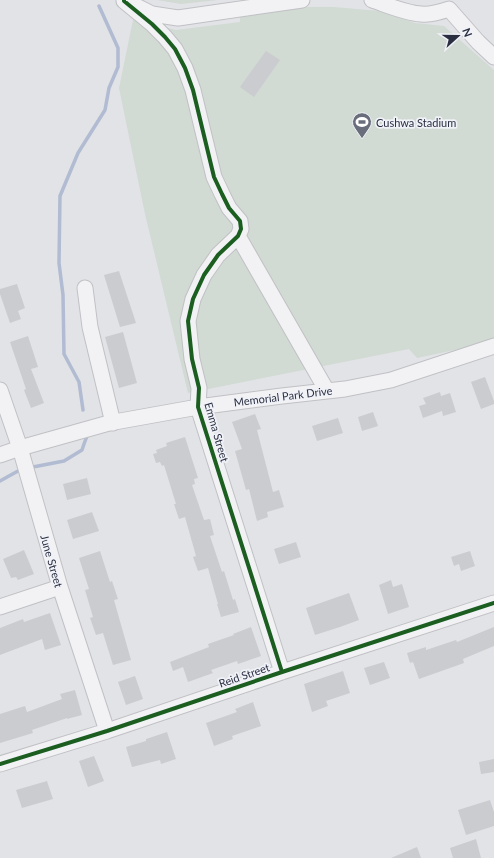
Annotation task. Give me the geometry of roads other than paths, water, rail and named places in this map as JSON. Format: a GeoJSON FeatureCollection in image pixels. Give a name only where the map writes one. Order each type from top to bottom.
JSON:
{"type":"FeatureCollection","features":[{"type":"Feature","properties":{"kind":"street"},"geometry":{"type":"LineString","coordinates":[[122,0],[152,14],[178,18],[302,0]]}},
{"type":"Feature","properties":{"kind":"street"},"geometry":{"type":"LineString","coordinates":[[122,0],[165,36],[175,49],[185,68],[193,90],[214,177],[230,208],[240,221],[241,229],[238,236],[327,391]]}},
{"type":"Feature","properties":{"kind":"street"},"geometry":{"type":"LineString","coordinates":[[372,0],[398,9],[421,14],[436,13],[446,4],[478,42],[494,57]]}},
{"type":"Feature","properties":{"kind":"street","name":"Emma Street"},"geometry":{"type":"LineString","coordinates":[[238,236],[218,255],[204,275],[193,299],[188,321],[192,359],[200,388],[198,406],[282,672]]}},
{"type":"Feature","properties":{"kind":"street"},"geometry":{"type":"LineString","coordinates":[[84,288],[90,327],[113,422]]}},
{"type":"Feature","properties":{"kind":"street","name":"Memorial Park Drive"},"geometry":{"type":"LineString","coordinates":[[0,455],[113,422],[198,406],[345,389],[391,380],[494,346]]}},
{"type":"Feature","properties":{"kind":"street","name":"June Street"},"geometry":{"type":"LineString","coordinates":[[0,390],[20,448],[60,587],[107,731]]}},
{"type":"Feature","properties":{"kind":"street"},"geometry":{"type":"LineString","coordinates":[[0,607],[60,587]]}},
{"type":"Feature","properties":{"kind":"street","name":"Reid Street"},"geometry":{"type":"LineString","coordinates":[[0,764],[107,731],[494,602]]}},
{"type":"Feature","properties":{"kind":"waterway"},"geometry":{"type":"LineString","coordinates":[[83,410],[79,382],[64,354],[63,295],[59,263],[60,196],[78,153],[105,110],[109,88],[118,67],[118,48],[99,6]]}},
{"type":"Feature","properties":{"kind":"waterway"},"geometry":{"type":"LineString","coordinates":[[33,467],[64,461],[82,450],[87,436]]}},
{"type":"Feature","properties":{"kind":"waterway"},"geometry":{"type":"LineString","coordinates":[[0,481],[18,471]]}},
{"type":"Feature","properties":{"kind":"place","name":"Cushwa Stadium"},"geometry":{"type":"Point","coordinates":[362,139]}}]}
